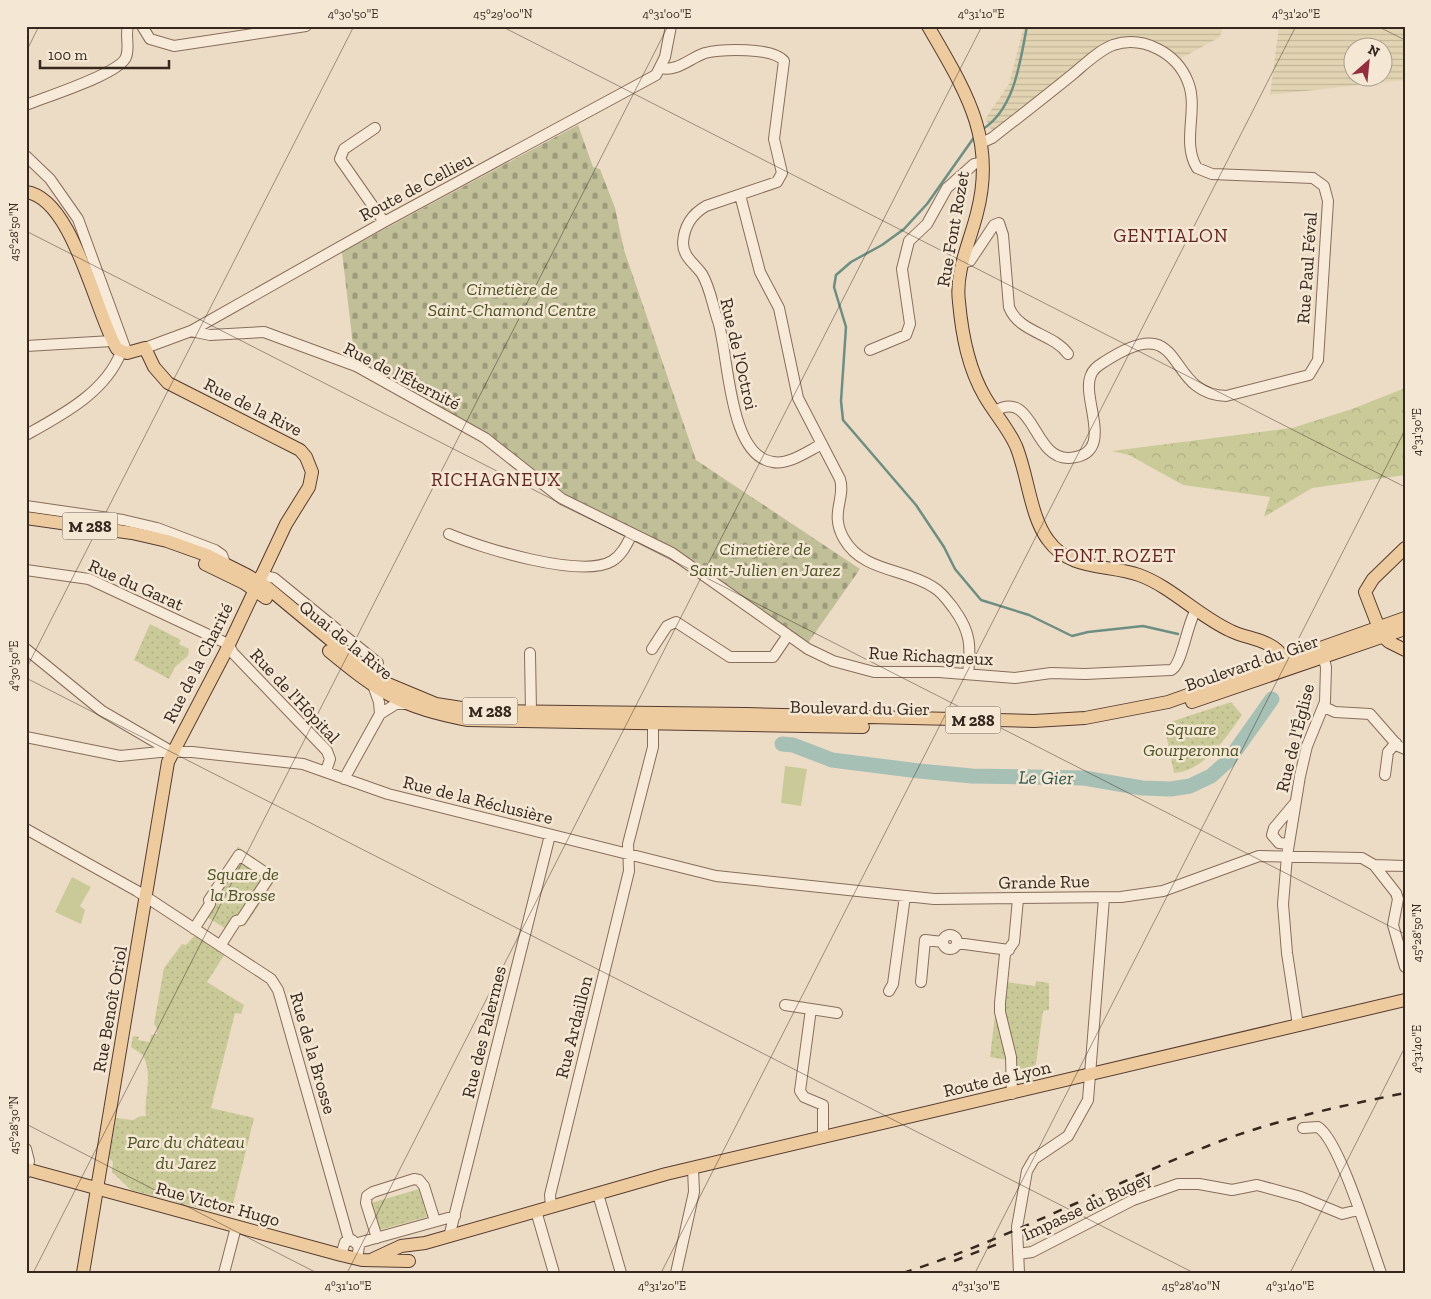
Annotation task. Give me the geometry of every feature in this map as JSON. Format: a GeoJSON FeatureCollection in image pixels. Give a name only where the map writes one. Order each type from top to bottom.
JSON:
{"type":"FeatureCollection","features":[{"type":"Feature","properties":{"kind":"main road","name":"Rue Font Rozet"},"geometry":{"type":"LineString","coordinates":[[928,26],[962,87],[979,136],[982,162],[978,208],[962,263],[958,299],[968,357],[982,391],[1015,445],[1043,532],[1053,546],[1061,553],[1082,564],[1128,572],[1146,578],[1231,631],[1273,647],[1281,653],[1286,666]]}},
{"type":"Feature","properties":{"kind":"main road"},"geometry":{"type":"LineString","coordinates":[[26,192],[47,202],[60,216],[119,349],[145,348]]}},
{"type":"Feature","properties":{"kind":"main road","name":"Rue de la Rive"},"geometry":{"type":"LineString","coordinates":[[145,348],[154,367],[168,383],[292,445],[306,457],[312,472],[309,487],[291,515],[258,582]]}},
{"type":"Feature","properties":{"kind":"main road","name":"Quai de la Rive"},"geometry":{"type":"LineString","coordinates":[[26,518],[132,532],[167,541],[225,564],[258,582],[363,667],[404,692],[436,704],[459,709],[653,717]]}},
{"type":"Feature","properties":{"kind":"main road","name":"Quai de la Rive"},"geometry":{"type":"LineString","coordinates":[[154,539],[164,547],[205,564],[258,582],[374,688],[405,704],[441,715],[468,720],[653,717]]}},
{"type":"Feature","properties":{"kind":"main road"},"geometry":{"type":"LineString","coordinates":[[1405,548],[1373,579],[1365,592],[1380,632],[1389,642],[1405,650]]}},
{"type":"Feature","properties":{"kind":"main road","name":"Rue de la Charité"},"geometry":{"type":"LineString","coordinates":[[172,752],[258,582]]}},
{"type":"Feature","properties":{"kind":"main road","name":"M 288"},"geometry":{"type":"LineString","coordinates":[[1380,632],[1405,618]]}},
{"type":"Feature","properties":{"kind":"main road","name":"M 288"},"geometry":{"type":"LineString","coordinates":[[1380,632],[1405,629]]}},
{"type":"Feature","properties":{"kind":"main road","name":"Boulevard du Gier"},"geometry":{"type":"LineString","coordinates":[[653,717],[1056,728],[1114,722],[1164,712],[1380,632]]}},
{"type":"Feature","properties":{"kind":"main road","name":"Rue Benoît Oriol"},"geometry":{"type":"LineString","coordinates":[[83,1273],[168,766],[172,752]]}},
{"type":"Feature","properties":{"kind":"main road","name":"Route de Lyon"},"geometry":{"type":"LineString","coordinates":[[598,1194],[693,1168],[1405,1000]]}},
{"type":"Feature","properties":{"kind":"main road","name":"Rue Victor Hugo"},"geometry":{"type":"LineString","coordinates":[[27,1170],[98,1187],[124,1196],[357,1259],[403,1263],[410,1260]]}},
{"type":"Feature","properties":{"kind":"main road","name":"Rue Victor Hugo"},"geometry":{"type":"LineString","coordinates":[[373,1259],[401,1246],[425,1243],[598,1194]]}},
{"type":"Feature","properties":{"kind":"main road"},"geometry":{"type":"LineString","coordinates":[[401,1273],[425,1243]]}},
{"type":"Feature","properties":{"kind":"main road"},"geometry":{"type":"LineString","coordinates":[[401,1246],[411,1252],[410,1260]]}},
{"type":"Feature","properties":{"kind":"street"},"geometry":{"type":"LineString","coordinates":[[26,104],[79,85],[119,66],[127,55],[128,26]]}},
{"type":"Feature","properties":{"kind":"street"},"geometry":{"type":"LineString","coordinates":[[142,26],[150,40],[174,46],[306,26]]}},
{"type":"Feature","properties":{"kind":"street"},"geometry":{"type":"LineString","coordinates":[[661,68],[671,26]]}},
{"type":"Feature","properties":{"kind":"street","name":"Rue Paul Féval"},"geometry":{"type":"LineString","coordinates":[[979,136],[992,138],[1111,46],[1135,42],[1147,44],[1170,57],[1178,65],[1189,83],[1191,97],[1190,148],[1197,168],[1212,174],[1305,176],[1319,181],[1327,192],[1328,201],[1318,360],[1309,375],[1226,396],[1214,396],[1194,385],[1161,345],[1148,342],[1140,344],[1105,361],[1094,369],[1090,376],[1095,435],[1089,449],[1075,457],[1057,455],[1049,449],[1021,410],[1012,405],[1003,406],[995,411]]}},
{"type":"Feature","properties":{"kind":"street","name":"Rue de l'Octroi"},"geometry":{"type":"LineString","coordinates":[[661,68],[673,69],[696,57],[714,52],[742,51],[775,54],[781,57],[785,65],[774,139],[782,173],[781,178],[777,182],[696,211],[687,227],[683,243],[688,258],[704,276],[722,335],[736,418],[752,450],[762,459],[772,462],[783,462],[822,444]]}},
{"type":"Feature","properties":{"kind":"street","name":"Route de Cellieu"},"geometry":{"type":"LineString","coordinates":[[145,348],[191,331],[384,222],[656,75],[661,68]]}},
{"type":"Feature","properties":{"kind":"street"},"geometry":{"type":"LineString","coordinates":[[374,128],[344,149],[340,159],[384,222]]}},
{"type":"Feature","properties":{"kind":"street"},"geometry":{"type":"LineString","coordinates":[[26,156],[50,178],[78,219],[119,349],[110,375],[87,396],[54,419],[26,434]]}},
{"type":"Feature","properties":{"kind":"street"},"geometry":{"type":"LineString","coordinates":[[870,350],[906,335],[909,330],[909,317],[902,273],[909,241],[927,224],[947,188],[974,164],[982,162]]}},
{"type":"Feature","properties":{"kind":"street"},"geometry":{"type":"LineString","coordinates":[[740,195],[760,272],[780,308],[798,398],[842,484],[837,517],[844,538],[856,554],[866,561],[925,582],[946,597],[960,617],[968,633],[971,647],[968,674]]}},
{"type":"Feature","properties":{"kind":"street"},"geometry":{"type":"LineString","coordinates":[[962,263],[970,261],[994,225],[999,223],[1003,234],[1012,314],[1021,323],[1061,346],[1068,354]]}},
{"type":"Feature","properties":{"kind":"street","name":"Rue de l'Éternité"},"geometry":{"type":"LineString","coordinates":[[191,331],[210,335],[264,332],[356,366],[479,434],[504,453]]}},
{"type":"Feature","properties":{"kind":"street"},"geometry":{"type":"LineString","coordinates":[[26,346],[119,349]]}},
{"type":"Feature","properties":{"kind":"street","name":"Rue Richagneux"},"geometry":{"type":"LineString","coordinates":[[504,453],[562,498],[672,553],[820,656],[874,672],[968,674],[1023,678],[1051,673],[1085,674],[1171,670],[1178,665],[1186,631],[1196,610]]}},
{"type":"Feature","properties":{"kind":"street"},"geometry":{"type":"LineString","coordinates":[[26,506],[123,520],[157,528],[215,550],[222,555],[225,564]]}},
{"type":"Feature","properties":{"kind":"street"},"geometry":{"type":"LineString","coordinates":[[449,534],[491,551],[516,557],[588,566],[603,565],[613,561],[621,554],[632,534]]}},
{"type":"Feature","properties":{"kind":"street","name":"Rue du Garat"},"geometry":{"type":"LineString","coordinates":[[26,570],[89,579],[228,644]]}},
{"type":"Feature","properties":{"kind":"street"},"geometry":{"type":"LineString","coordinates":[[258,582],[274,578],[378,664]]}},
{"type":"Feature","properties":{"kind":"street"},"geometry":{"type":"LineString","coordinates":[[652,649],[667,626],[676,622],[733,658],[773,657],[788,635]]}},
{"type":"Feature","properties":{"kind":"street","name":"Rue de l'Hôpital"},"geometry":{"type":"LineString","coordinates":[[228,644],[233,653],[330,756],[326,771]]}},
{"type":"Feature","properties":{"kind":"street"},"geometry":{"type":"LineString","coordinates":[[26,648],[102,711],[139,735],[172,752]]}},
{"type":"Feature","properties":{"kind":"street"},"geometry":{"type":"LineString","coordinates":[[530,653],[531,712]]}},
{"type":"Feature","properties":{"kind":"street","name":"Rue de l'Église"},"geometry":{"type":"LineString","coordinates":[[1298,1025],[1282,917],[1287,856],[1301,771],[1308,746],[1324,706],[1327,682],[1322,653]]}},
{"type":"Feature","properties":{"kind":"street"},"geometry":{"type":"LineString","coordinates":[[374,688],[380,702],[380,714]]}},
{"type":"Feature","properties":{"kind":"street"},"geometry":{"type":"LineString","coordinates":[[344,779],[380,714],[390,707],[405,704]]}},
{"type":"Feature","properties":{"kind":"street"},"geometry":{"type":"LineString","coordinates":[[1324,706],[1335,712],[1370,714],[1396,743],[1405,749]]}},
{"type":"Feature","properties":{"kind":"street","name":"Rue Ardaillon"},"geometry":{"type":"LineString","coordinates":[[551,1207],[550,1195],[629,870],[628,844],[652,747],[653,717]]}},
{"type":"Feature","properties":{"kind":"street"},"geometry":{"type":"LineString","coordinates":[[26,737],[120,756],[172,752]]}},
{"type":"Feature","properties":{"kind":"street"},"geometry":{"type":"LineString","coordinates":[[1385,775],[1388,752],[1396,743]]}},
{"type":"Feature","properties":{"kind":"street","name":"Rue de la Réclusière"},"geometry":{"type":"LineString","coordinates":[[172,752],[286,761],[326,771],[388,794],[676,867]]}},
{"type":"Feature","properties":{"kind":"street"},"geometry":{"type":"LineString","coordinates":[[1289,844],[1274,840],[1272,836],[1274,828],[1295,802]]}},
{"type":"Feature","properties":{"kind":"street","name":"Rue de la Brosse"},"geometry":{"type":"LineString","coordinates":[[26,828],[147,897],[261,971],[278,990],[357,1259]]}},
{"type":"Feature","properties":{"kind":"street","name":"Rue des Palermes"},"geometry":{"type":"LineString","coordinates":[[450,1236],[550,835]]}},
{"type":"Feature","properties":{"kind":"street"},"geometry":{"type":"LineString","coordinates":[[194,929],[210,904],[209,900],[239,855],[270,876],[241,920],[236,922],[220,946]]}},
{"type":"Feature","properties":{"kind":"street","name":"Grande Rue"},"geometry":{"type":"LineString","coordinates":[[676,867],[716,876],[940,900],[1104,898],[1147,894],[1173,887],[1248,859],[1287,856],[1356,857],[1374,865],[1405,866]]}},
{"type":"Feature","properties":{"kind":"street"},"geometry":{"type":"LineString","coordinates":[[1374,865],[1396,893],[1398,899],[1393,919],[1405,967]]}},
{"type":"Feature","properties":{"kind":"street"},"geometry":{"type":"LineString","coordinates":[[889,991],[894,984],[905,896]]}},
{"type":"Feature","properties":{"kind":"street"},"geometry":{"type":"LineString","coordinates":[[1012,1094],[1011,1057],[1000,1012],[1005,954],[1014,942],[1018,898]]}},
{"type":"Feature","properties":{"kind":"street"},"geometry":{"type":"LineString","coordinates":[[1019,1273],[1017,1227],[1027,1171],[1039,1155],[1064,1140],[1079,1119],[1088,1100],[1092,1075],[1104,898]]}},
{"type":"Feature","properties":{"kind":"street"},"geometry":{"type":"LineString","coordinates":[[921,982],[920,975],[925,940],[943,942],[946,948],[951,949],[957,943],[1009,950]]}},
{"type":"Feature","properties":{"kind":"street"},"geometry":{"type":"LineString","coordinates":[[785,1005],[837,1013]]}},
{"type":"Feature","properties":{"kind":"street"},"geometry":{"type":"LineString","coordinates":[[811,1009],[800,1091],[804,1097],[823,1105],[823,1138]]}},
{"type":"Feature","properties":{"kind":"street"},"geometry":{"type":"LineString","coordinates":[[1303,1128],[1318,1127],[1326,1133],[1343,1166],[1381,1273]]}},
{"type":"Feature","properties":{"kind":"street"},"geometry":{"type":"LineString","coordinates":[[26,1149],[29,1161],[27,1170]]}},
{"type":"Feature","properties":{"kind":"street"},"geometry":{"type":"LineString","coordinates":[[676,1273],[694,1192],[693,1168]]}},
{"type":"Feature","properties":{"kind":"street"},"geometry":{"type":"LineString","coordinates":[[376,1238],[366,1203],[367,1196],[372,1192],[414,1179],[419,1180],[424,1186],[435,1221]]}},
{"type":"Feature","properties":{"kind":"street","name":"Impasse du Bugey"},"geometry":{"type":"LineString","coordinates":[[1018,1254],[1032,1252],[1090,1224],[1126,1203],[1178,1184],[1199,1184],[1232,1190],[1257,1185],[1308,1199],[1342,1214],[1358,1210]]}},
{"type":"Feature","properties":{"kind":"street"},"geometry":{"type":"LineString","coordinates":[[598,1194],[621,1273]]}},
{"type":"Feature","properties":{"kind":"street"},"geometry":{"type":"LineString","coordinates":[[536,1211],[554,1273]]}},
{"type":"Feature","properties":{"kind":"street"},"geometry":{"type":"LineString","coordinates":[[340,1255],[345,1242],[376,1238],[455,1216]]}},
{"type":"Feature","properties":{"kind":"street"},"geometry":{"type":"LineString","coordinates":[[224,1273],[236,1227]]}},
{"type":"Feature","properties":{"kind":"shaded area"},"geometry":{"type":"Polygon","coordinates":[[[1024,26],[1223,26],[1220,37],[1178,60],[1159,46],[1116,40],[993,133],[985,119],[1009,84],[1024,26]]]}},
{"type":"Feature","properties":{"kind":"shaded area"},"geometry":{"type":"Polygon","coordinates":[[[1279,26],[1405,26],[1405,80],[1394,81],[1394,38],[1344,38],[1344,87],[1270,95],[1279,26]]]}},
{"type":"Feature","properties":{"kind":"green space","name":"Cimetière de Saint-Chamond Centre"},"geometry":{"type":"Polygon","coordinates":[[[578,125],[593,167],[600,169],[615,208],[624,250],[696,460],[860,569],[808,643],[669,548],[582,508],[486,433],[434,407],[437,402],[427,396],[426,385],[407,381],[394,383],[355,362],[342,252],[578,125]]]}},
{"type":"Feature","properties":{"kind":"green space"},"geometry":{"type":"Polygon","coordinates":[[[1405,388],[1405,475],[1312,488],[1264,517],[1270,497],[1183,485],[1129,455],[1112,451],[1292,428],[1352,409],[1405,388]]]}},
{"type":"Feature","properties":{"kind":"green space"},"geometry":{"type":"Polygon","coordinates":[[[150,624],[181,640],[179,644],[189,649],[188,656],[175,667],[169,679],[134,660],[150,624]]]}},
{"type":"Feature","properties":{"kind":"green space","name":"Square Gourperonna"},"geometry":{"type":"Polygon","coordinates":[[[1231,702],[1242,715],[1221,743],[1195,766],[1185,771],[1174,773],[1164,724],[1231,702]]]}},
{"type":"Feature","properties":{"kind":"green space"},"geometry":{"type":"Polygon","coordinates":[[[785,766],[807,769],[801,806],[781,803],[785,766]]]}},
{"type":"Feature","properties":{"kind":"green space","name":"Square de la Brosse"},"geometry":{"type":"Polygon","coordinates":[[[238,847],[279,874],[245,926],[241,924],[234,934],[199,912],[206,901],[204,899],[238,847]]]}},
{"type":"Feature","properties":{"kind":"green space"},"geometry":{"type":"Polygon","coordinates":[[[72,877],[91,887],[80,906],[85,910],[81,924],[55,912],[72,877]]]}},
{"type":"Feature","properties":{"kind":"green space","name":"Parc du château du Jarez"},"geometry":{"type":"Polygon","coordinates":[[[195,935],[225,954],[207,982],[244,1005],[241,1014],[235,1013],[211,1108],[254,1118],[230,1216],[131,1190],[112,1172],[113,1162],[109,1158],[116,1118],[133,1120],[146,1116],[148,1072],[143,1055],[131,1047],[133,1036],[139,1037],[138,1040],[150,1042],[151,1035],[157,1034],[157,1028],[154,1024],[164,968],[182,944],[186,945],[195,935]]]}},
{"type":"Feature","properties":{"kind":"green space"},"geometry":{"type":"Polygon","coordinates":[[[999,981],[1035,986],[1036,981],[1049,983],[1049,1010],[1043,1011],[1034,1079],[1004,1086],[1007,1060],[990,1057],[999,981]]]}},
{"type":"Feature","properties":{"kind":"green space"},"geometry":{"type":"Polygon","coordinates":[[[419,1189],[427,1217],[379,1230],[371,1203],[419,1189]]]}},
{"type":"Feature","properties":{"kind":"waterway"},"geometry":{"type":"LineString","coordinates":[[983,129],[994,120],[1009,97],[1018,69],[1027,26]]}},
{"type":"Feature","properties":{"kind":"waterway"},"geometry":{"type":"LineString","coordinates":[[975,136],[927,204],[904,229],[882,245],[851,262],[836,275],[834,287],[846,327],[841,401],[843,420],[916,505],[944,547],[955,569],[981,600],[1029,615],[1072,636],[1088,632],[1143,626],[1178,634]]}},
{"type":"Feature","properties":{"kind":"waterway","name":"Le Gier"},"geometry":{"type":"LineString","coordinates":[[782,744],[793,745],[832,760],[919,771],[972,776],[1084,778],[1142,788],[1171,789],[1190,786],[1211,776],[1228,761],[1272,699]]}},
{"type":"Feature","properties":{"kind":"railway"},"geometry":{"type":"LineString","coordinates":[[903,1273],[983,1244],[1218,1142],[1287,1120],[1405,1093]]}},
{"type":"Feature","properties":{"kind":"railway"},"geometry":{"type":"LineString","coordinates":[[954,1261],[1000,1243]]}},
{"type":"Feature","properties":{"kind":"district","name":"GENTIALON"},"geometry":{"type":"Point","coordinates":[1171,235]}},
{"type":"Feature","properties":{"kind":"district","name":"RICHAGNEUX"},"geometry":{"type":"Point","coordinates":[496,479]}},
{"type":"Feature","properties":{"kind":"district","name":"FONT ROZET"},"geometry":{"type":"Point","coordinates":[1115,555]}},
{"type":"Feature","properties":{"kind":"park label","name":"Cimetière de Saint-Julien en Jarez"},"geometry":{"type":"Point","coordinates":[765,559]}}]}
